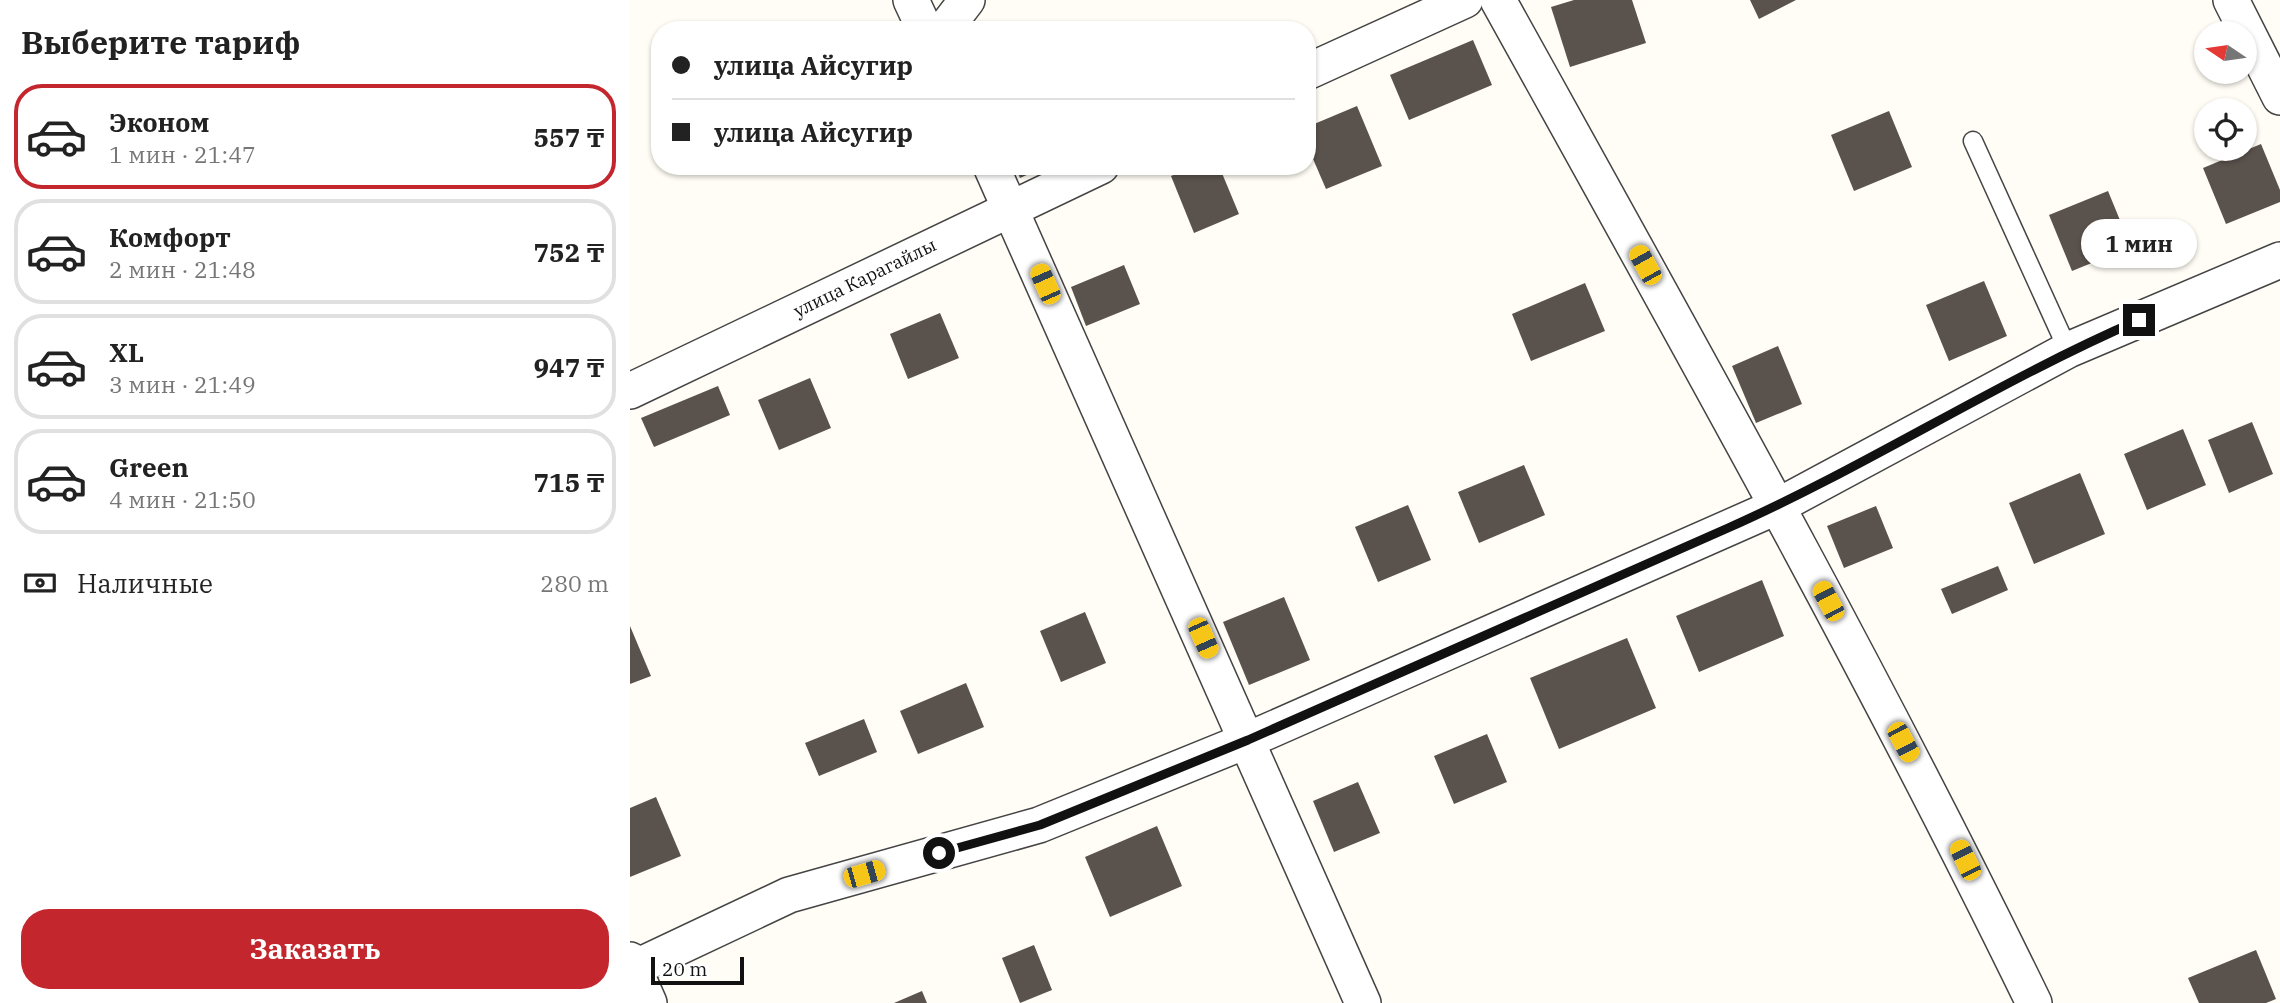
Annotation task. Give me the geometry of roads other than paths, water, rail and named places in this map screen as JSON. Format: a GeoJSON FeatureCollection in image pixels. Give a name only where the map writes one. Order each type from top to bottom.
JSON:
{"type":"FeatureCollection","features":[{"type":"Feature","properties":{"kind":"street"},"geometry":{"type":"LineString","coordinates":[[911,0],[921,21]]}},
{"type":"Feature","properties":{"kind":"street"},"geometry":{"type":"LineString","coordinates":[[951,21],[967,0]]}},
{"type":"Feature","properties":{"kind":"street"},"geometry":{"type":"LineString","coordinates":[[1316,68],[1465,0]]}},
{"type":"Feature","properties":{"kind":"street"},"geometry":{"type":"LineString","coordinates":[[1498,0],[1778,506],[1953,837],[2034,1003]]}},
{"type":"Feature","properties":{"kind":"street"},"geometry":{"type":"LineString","coordinates":[[2231,0],[2280,97]]}},
{"type":"Feature","properties":{"kind":"street"},"geometry":{"type":"LineString","coordinates":[[995,175],[1363,1003]]}},
{"type":"Feature","properties":{"kind":"street","name":"улица Карагайлы"},"geometry":{"type":"LineString","coordinates":[[630,391],[1081,175]]}},
{"type":"Feature","properties":{"kind":"street"},"geometry":{"type":"LineString","coordinates":[[649,1003],[631,966],[789,895],[1040,825],[1248,740],[1778,506],[2068,350],[2280,260]]}},
{"type":"Feature","properties":{"kind":"lane"},"geometry":{"type":"LineString","coordinates":[[1973,141],[2068,350]]}}]}
